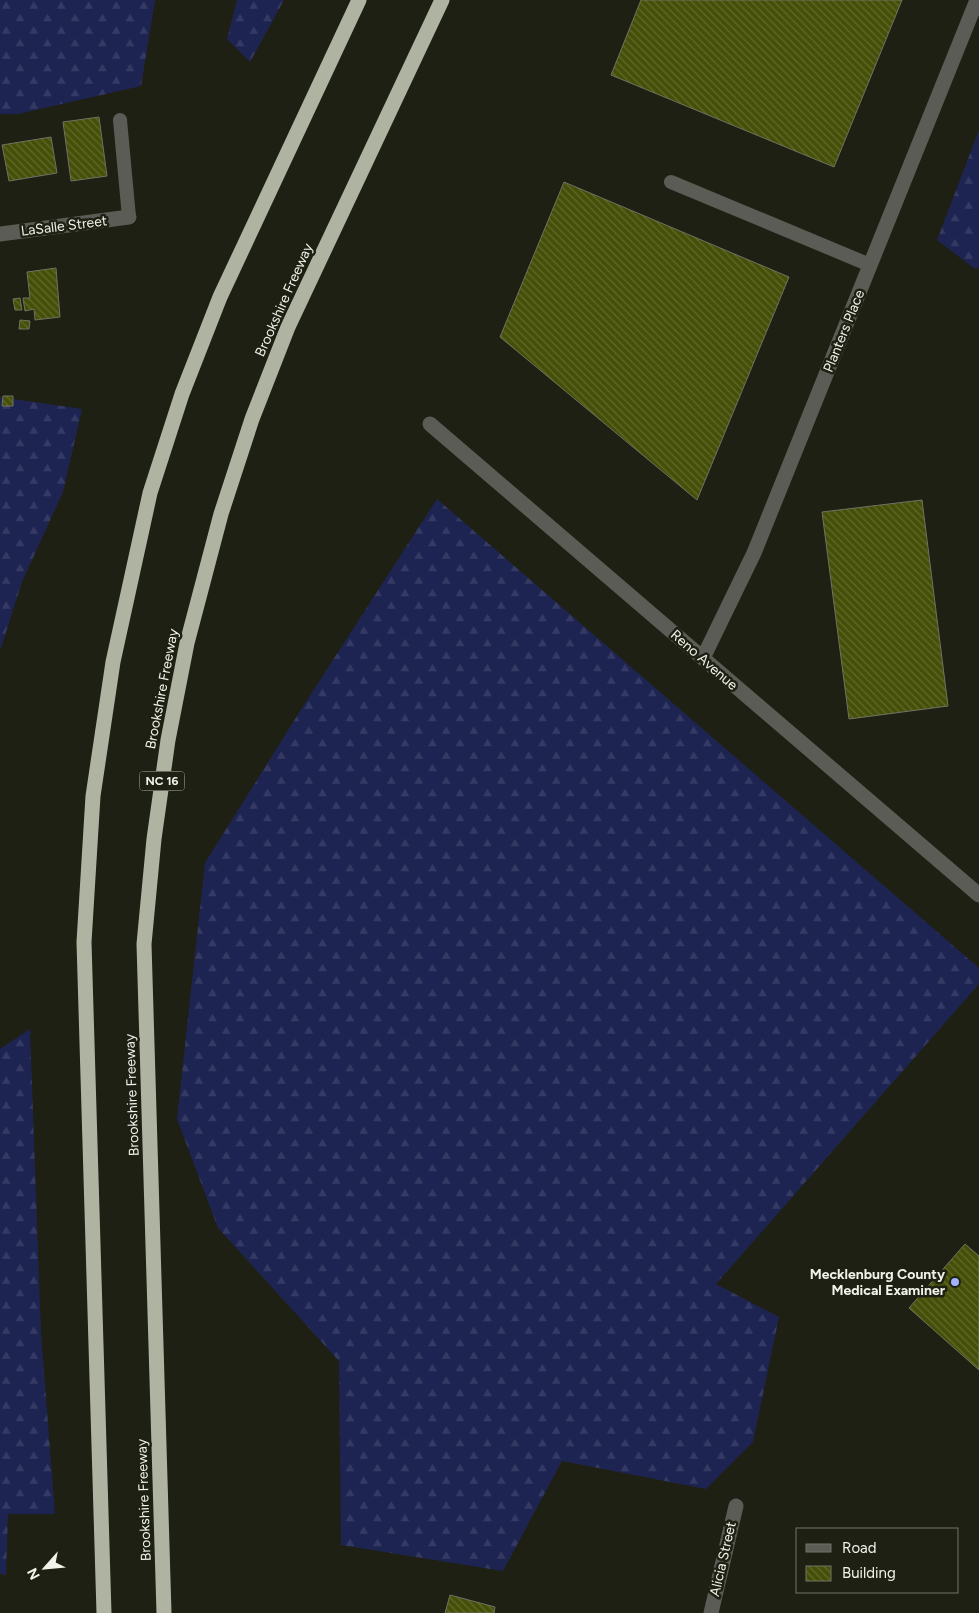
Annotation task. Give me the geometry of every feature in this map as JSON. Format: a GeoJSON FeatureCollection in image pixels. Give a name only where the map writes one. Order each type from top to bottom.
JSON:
{"type":"FeatureCollection","features":[{"type":"Feature","properties":{"kind":"highway"},"geometry":{"type":"LineString","coordinates":[[104,1613],[84,942],[93,796],[113,662],[150,492],[182,394],[220,297],[360,0]]}},
{"type":"Feature","properties":{"kind":"highway","name":"Brookshire Freeway"},"geometry":{"type":"LineString","coordinates":[[164,1613],[144,944],[154,839],[168,740],[187,643],[211,551],[252,419],[288,327],[442,0]]}},
{"type":"Feature","properties":{"kind":"street","name":"Planters Place"},"geometry":{"type":"LineString","coordinates":[[703,658],[754,553],[977,0]]}},
{"type":"Feature","properties":{"kind":"street","name":"LaSalle Street"},"geometry":{"type":"LineString","coordinates":[[0,234],[129,218]]}},
{"type":"Feature","properties":{"kind":"street","name":"Reno Avenue"},"geometry":{"type":"LineString","coordinates":[[430,424],[979,895]]}},
{"type":"Feature","properties":{"kind":"street","name":"Alicia Street"},"geometry":{"type":"LineString","coordinates":[[711,1613],[736,1506]]}},
{"type":"Feature","properties":{"kind":"lane"},"geometry":{"type":"LineString","coordinates":[[120,120],[129,218]]}},
{"type":"Feature","properties":{"kind":"lane"},"geometry":{"type":"LineString","coordinates":[[671,182],[870,265]]}},
{"type":"Feature","properties":{"kind":"green space"},"geometry":{"type":"Polygon","coordinates":[[[0,0],[155,0],[141,86],[18,114],[0,114],[0,0]]]}},
{"type":"Feature","properties":{"kind":"green space"},"geometry":{"type":"Polygon","coordinates":[[[237,0],[284,0],[250,62],[227,39],[237,0]]]}},
{"type":"Feature","properties":{"kind":"green space"},"geometry":{"type":"Polygon","coordinates":[[[979,130],[979,268],[975,269],[937,240],[979,130]]]}},
{"type":"Feature","properties":{"kind":"green space"},"geometry":{"type":"Polygon","coordinates":[[[0,397],[82,409],[63,492],[22,582],[0,651],[0,397]]]}},
{"type":"Feature","properties":{"kind":"green space"},"geometry":{"type":"Polygon","coordinates":[[[437,499],[979,968],[979,984],[716,1284],[779,1317],[753,1442],[706,1489],[562,1461],[503,1571],[341,1545],[339,1361],[218,1228],[177,1119],[205,863],[302,708],[437,499]]]}},
{"type":"Feature","properties":{"kind":"green space"},"geometry":{"type":"Polygon","coordinates":[[[30,1029],[41,1333],[55,1514],[8,1514],[6,1575],[0,1574],[0,1049],[30,1029]]]}},
{"type":"Feature","properties":{"kind":"building"},"geometry":{"type":"Polygon","coordinates":[[[641,0],[902,0],[834,167],[611,75],[641,0]]]}},
{"type":"Feature","properties":{"kind":"building"},"geometry":{"type":"Polygon","coordinates":[[[99,117],[107,176],[71,181],[63,122],[99,117]]]}},
{"type":"Feature","properties":{"kind":"building"},"geometry":{"type":"Polygon","coordinates":[[[51,137],[57,173],[9,181],[2,145],[51,137]]]}},
{"type":"Feature","properties":{"kind":"building"},"geometry":{"type":"Polygon","coordinates":[[[564,182],[789,277],[697,500],[500,337],[564,182]]]}},
{"type":"Feature","properties":{"kind":"building"},"geometry":{"type":"Polygon","coordinates":[[[56,268],[60,317],[35,320],[34,309],[25,311],[23,298],[30,298],[27,272],[56,268]]]}},
{"type":"Feature","properties":{"kind":"building"},"geometry":{"type":"Polygon","coordinates":[[[20,298],[22,310],[15,310],[13,299],[20,298]]]}},
{"type":"Feature","properties":{"kind":"building"},"geometry":{"type":"Polygon","coordinates":[[[20,320],[30,321],[29,329],[19,329],[20,320]]]}},
{"type":"Feature","properties":{"kind":"building"},"geometry":{"type":"Polygon","coordinates":[[[3,396],[13,396],[13,406],[2,406],[3,396]]]}},
{"type":"Feature","properties":{"kind":"building"},"geometry":{"type":"Polygon","coordinates":[[[922,500],[948,706],[849,719],[822,512],[922,500]]]}},
{"type":"Feature","properties":{"kind":"building","name":"Mecklenburg County Medical Examiner"},"geometry":{"type":"Polygon","coordinates":[[[965,1244],[979,1256],[979,1370],[909,1308],[965,1244]]]}},
{"type":"Feature","properties":{"kind":"building"},"geometry":{"type":"Polygon","coordinates":[[[450,1595],[495,1607],[494,1613],[445,1613],[450,1595]]]}},
{"type":"Feature","properties":{"kind":"place","name":"Mecklenburg County Medical Examiner"},"geometry":{"type":"Point","coordinates":[955,1282]}}]}
